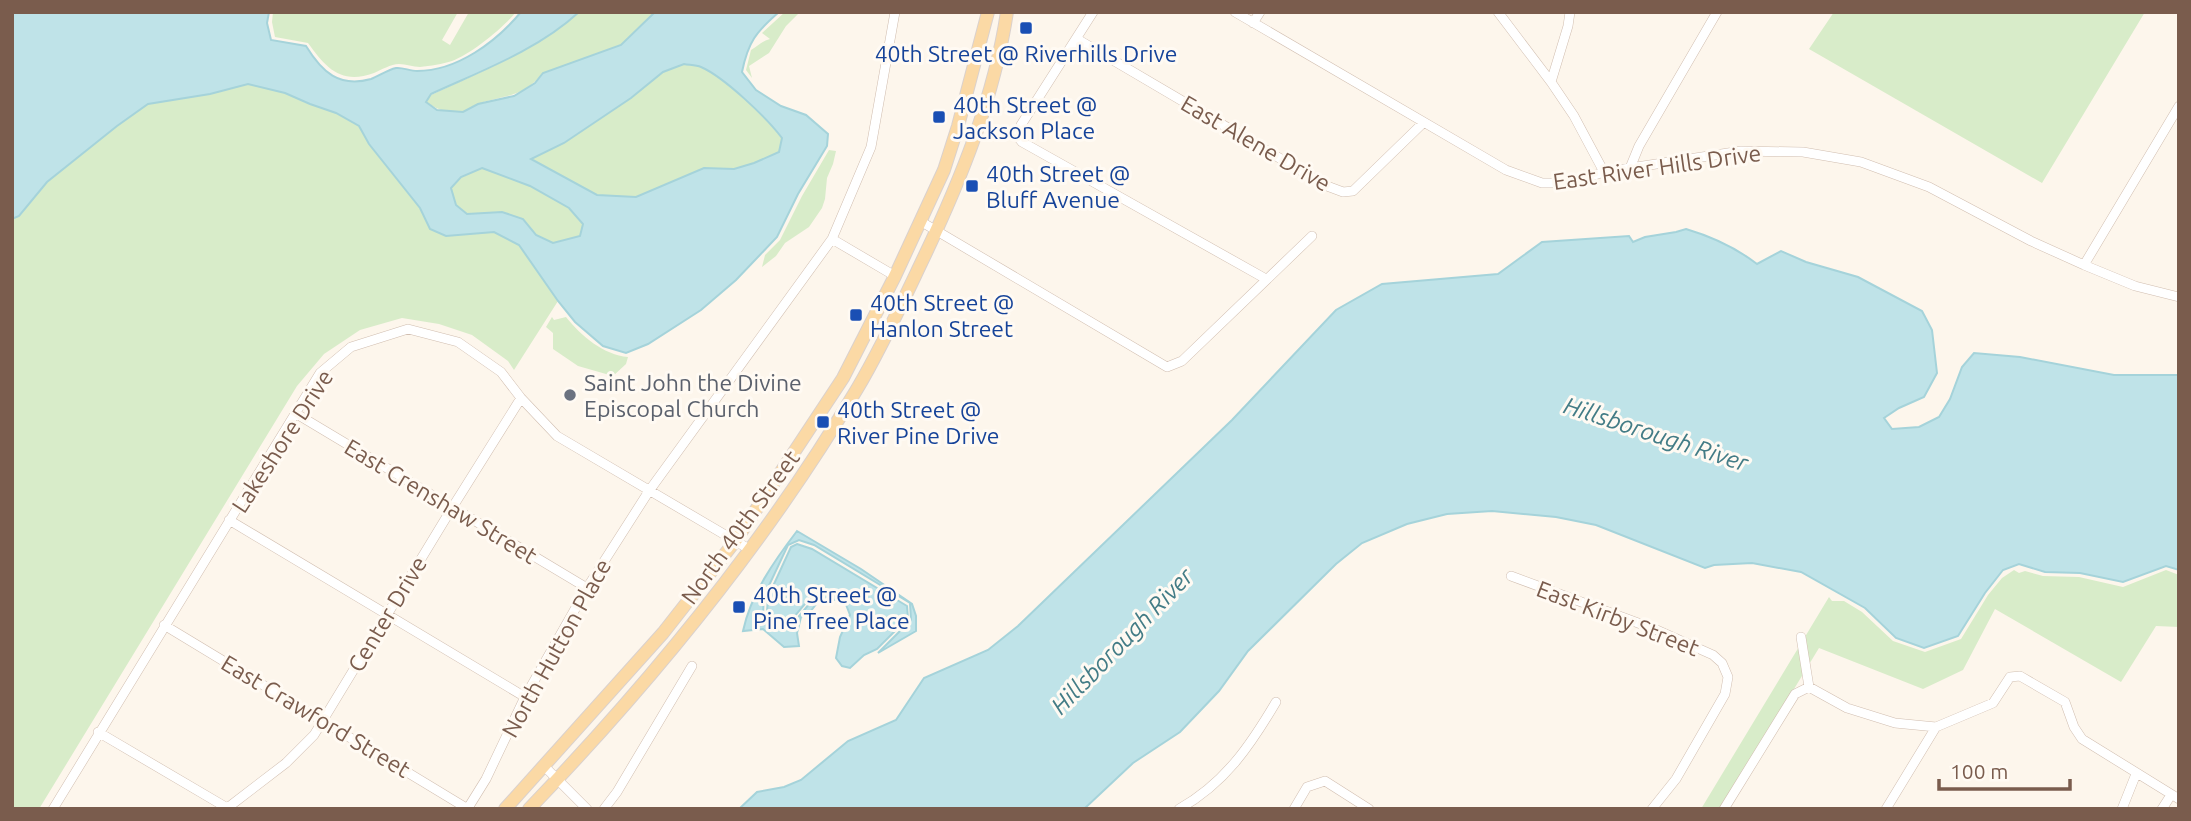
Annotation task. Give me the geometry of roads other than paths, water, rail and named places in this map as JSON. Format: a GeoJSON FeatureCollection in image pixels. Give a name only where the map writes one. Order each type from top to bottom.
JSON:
{"type":"FeatureCollection","features":[{"type":"Feature","properties":{"kind":"main road","name":"North 40th Street"},"geometry":{"type":"LineString","coordinates":[[505,809],[663,633],[736,540],[843,378],[895,276],[944,170],[988,12]]}},
{"type":"Feature","properties":{"kind":"main road","name":"North 40th Street"},"geometry":{"type":"LineString","coordinates":[[529,809],[681,639],[791,491],[858,388],[954,193],[986,101],[1007,12]]}},
{"type":"Feature","properties":{"kind":"main road"},"geometry":{"type":"LineString","coordinates":[[843,378],[858,388]]}},
{"type":"Feature","properties":{"kind":"street"},"geometry":{"type":"LineString","coordinates":[[649,491],[832,239],[871,147],[895,12]]}},
{"type":"Feature","properties":{"kind":"street"},"geometry":{"type":"LineString","coordinates":[[1093,12],[1021,125],[1017,136],[1022,142],[1266,279]]}},
{"type":"Feature","properties":{"kind":"street","name":"East River Hills Drive"},"geometry":{"type":"LineString","coordinates":[[1235,12],[1506,170],[1542,183],[1570,183],[1604,172],[1741,151],[1803,152],[1861,162],[1929,187],[2031,241],[2084,265],[2135,286],[2179,297]]}},
{"type":"Feature","properties":{"kind":"street"},"geometry":{"type":"LineString","coordinates":[[1253,23],[1260,12]]}},
{"type":"Feature","properties":{"kind":"street"},"geometry":{"type":"LineString","coordinates":[[1498,12],[1552,82],[1604,172]]}},
{"type":"Feature","properties":{"kind":"street"},"geometry":{"type":"LineString","coordinates":[[1552,82],[1570,12]]}},
{"type":"Feature","properties":{"kind":"street"},"geometry":{"type":"LineString","coordinates":[[1630,168],[1639,146],[1717,12]]}},
{"type":"Feature","properties":{"kind":"street","name":"East Alene Drive"},"geometry":{"type":"LineString","coordinates":[[1077,38],[1327,186],[1343,192],[1353,191],[1423,123]]}},
{"type":"Feature","properties":{"kind":"street"},"geometry":{"type":"LineString","coordinates":[[2084,265],[2179,106]]}},
{"type":"Feature","properties":{"kind":"street"},"geometry":{"type":"LineString","coordinates":[[920,221],[1167,367],[1182,361],[1311,236]]}},
{"type":"Feature","properties":{"kind":"street"},"geometry":{"type":"LineString","coordinates":[[832,239],[895,276]]}},
{"type":"Feature","properties":{"kind":"street","name":"Lakeshore Drive"},"geometry":{"type":"LineString","coordinates":[[53,809],[320,373],[351,347],[408,329],[458,342],[500,372],[557,436],[749,549]]}},
{"type":"Feature","properties":{"kind":"street","name":"Center Drive"},"geometry":{"type":"LineString","coordinates":[[227,808],[302,749],[522,398]]}},
{"type":"Feature","properties":{"kind":"street","name":"East Crenshaw Street"},"geometry":{"type":"LineString","coordinates":[[295,414],[587,588]]}},
{"type":"Feature","properties":{"kind":"street","name":"North Hutton Place"},"geometry":{"type":"LineString","coordinates":[[468,808],[486,779],[525,698],[587,588],[649,491]]}},
{"type":"Feature","properties":{"kind":"street"},"geometry":{"type":"LineString","coordinates":[[229,520],[525,698]]}},
{"type":"Feature","properties":{"kind":"street","name":"East Kirby Street"},"geometry":{"type":"LineString","coordinates":[[1511,576],[1657,630],[1713,655],[1721,663],[1728,677],[1725,694],[1676,779],[1652,809]]}},
{"type":"Feature","properties":{"kind":"street","name":"East Crawford Street"},"geometry":{"type":"LineString","coordinates":[[164,625],[468,808]]}},
{"type":"Feature","properties":{"kind":"street"},"geometry":{"type":"LineString","coordinates":[[1801,637],[1809,687]]}},
{"type":"Feature","properties":{"kind":"street"},"geometry":{"type":"LineString","coordinates":[[604,809],[617,792],[692,666]]}},
{"type":"Feature","properties":{"kind":"street"},"geometry":{"type":"LineString","coordinates":[[1809,687],[1847,708],[1871,716],[1895,723],[1936,727],[1993,703],[2010,677],[2020,676],[2065,702],[2074,727],[2082,739],[2175,797],[2162,809]]}},
{"type":"Feature","properties":{"kind":"street"},"geometry":{"type":"LineString","coordinates":[[1724,809],[1795,694],[1809,687]]}},
{"type":"Feature","properties":{"kind":"street"},"geometry":{"type":"LineString","coordinates":[[1179,809],[1223,777],[1276,702]]}},
{"type":"Feature","properties":{"kind":"street"},"geometry":{"type":"LineString","coordinates":[[1886,809],[1936,727]]}},
{"type":"Feature","properties":{"kind":"street"},"geometry":{"type":"LineString","coordinates":[[98,733],[227,808]]}},
{"type":"Feature","properties":{"kind":"street"},"geometry":{"type":"LineString","coordinates":[[544,765],[587,809]]}},
{"type":"Feature","properties":{"kind":"street"},"geometry":{"type":"LineString","coordinates":[[2122,809],[2136,774]]}},
{"type":"Feature","properties":{"kind":"street"},"geometry":{"type":"LineString","coordinates":[[1294,809],[1307,787],[1325,781],[1369,809]]}},
{"type":"Feature","properties":{"kind":"water"},"geometry":{"type":"Polygon","coordinates":[[[12,12],[269,12],[267,23],[271,40],[306,46],[332,76],[360,81],[396,68],[432,70],[461,60],[488,44],[521,12],[579,12],[546,38],[431,94],[426,102],[437,110],[463,112],[478,104],[514,96],[535,83],[543,73],[621,45],[655,12],[779,12],[754,38],[742,72],[756,90],[781,106],[806,115],[828,134],[827,146],[798,194],[777,237],[736,280],[701,310],[648,344],[626,353],[603,346],[575,322],[519,245],[494,232],[446,236],[430,229],[420,208],[369,144],[359,126],[336,113],[285,93],[248,84],[210,94],[148,104],[47,182],[19,216],[12,219],[12,12]],[[684,64],[663,72],[631,98],[564,143],[531,159],[597,195],[636,197],[704,168],[734,169],[779,152],[782,138],[744,98],[710,72],[699,66],[684,64]],[[482,168],[461,177],[451,188],[456,205],[467,214],[502,212],[523,219],[536,235],[553,243],[580,236],[583,224],[569,208],[530,186],[482,168]]]}},
{"type":"Feature","properties":{"kind":"water","name":"Hillsborough River"},"geometry":{"type":"Polygon","coordinates":[[[1686,229],[1723,243],[1757,264],[1781,251],[1806,262],[1858,277],[1922,311],[1932,330],[1937,373],[1924,397],[1884,418],[1892,429],[1919,427],[1939,417],[1950,399],[1962,367],[1974,353],[2020,357],[2114,375],[2179,375],[2179,570],[2166,566],[2123,582],[2080,573],[2045,572],[2019,564],[2003,570],[1958,636],[1924,648],[1896,638],[1865,608],[1801,572],[1752,563],[1705,568],[1596,525],[1556,517],[1492,511],[1447,514],[1407,524],[1362,543],[1336,564],[1248,651],[1219,691],[1180,732],[1133,763],[1084,809],[739,809],[757,792],[784,787],[801,780],[848,741],[896,720],[924,678],[988,650],[1018,626],[1232,420],[1336,310],[1382,284],[1498,274],[1542,242],[1629,236],[1633,242],[1686,229]]]}},
{"type":"Feature","properties":{"kind":"water"},"geometry":{"type":"Polygon","coordinates":[[[797,531],[861,569],[912,604],[916,616],[916,631],[878,653],[911,620],[910,603],[814,545],[799,540],[788,545],[764,596],[763,614],[778,625],[790,627],[810,603],[817,603],[810,612],[801,617],[797,633],[799,646],[784,647],[763,629],[743,631],[758,591],[797,531]]]}},
{"type":"Feature","properties":{"kind":"water"},"geometry":{"type":"Polygon","coordinates":[[[797,544],[812,549],[907,606],[908,618],[877,649],[864,655],[850,668],[842,666],[836,658],[840,637],[850,615],[845,602],[809,599],[789,623],[767,612],[768,597],[791,547],[797,544]]]}},
{"type":"Feature","properties":{"kind":"place","name":"40th Street @ Riverhills Drive"},"geometry":{"type":"Point","coordinates":[1026,28]}},
{"type":"Feature","properties":{"kind":"place","name":"40th Street @ Jackson Place"},"geometry":{"type":"Point","coordinates":[939,117]}},
{"type":"Feature","properties":{"kind":"place","name":"40th Street @ Bluff Avenue"},"geometry":{"type":"Point","coordinates":[972,186]}},
{"type":"Feature","properties":{"kind":"place","name":"40th Street @ Hanlon Street"},"geometry":{"type":"Point","coordinates":[856,315]}},
{"type":"Feature","properties":{"kind":"place","name":"Saint John the Divine Episcopal Church"},"geometry":{"type":"Point","coordinates":[570,395]}},
{"type":"Feature","properties":{"kind":"place","name":"40th Street @ River Pine Drive"},"geometry":{"type":"Point","coordinates":[823,422]}},
{"type":"Feature","properties":{"kind":"place","name":"40th Street @ Pine Tree Place"},"geometry":{"type":"Point","coordinates":[739,607]}}]}
